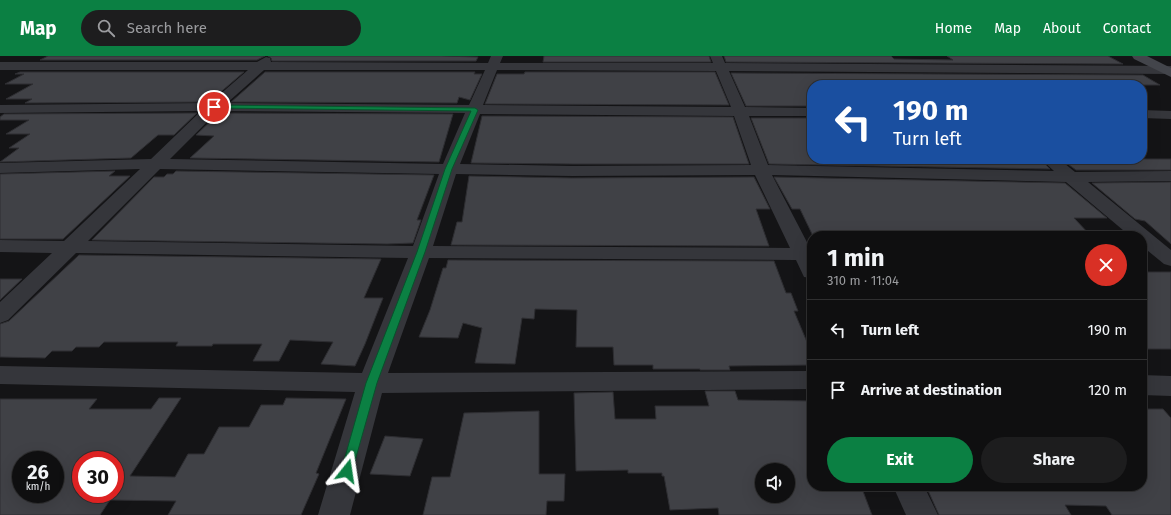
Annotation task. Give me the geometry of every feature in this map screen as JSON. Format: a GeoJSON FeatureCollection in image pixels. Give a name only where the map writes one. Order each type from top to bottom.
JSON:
{"type":"FeatureCollection","features":[{"type":"Feature","properties":{"kind":"main road"},"geometry":{"type":"LineString","coordinates":[[1138,56],[1169,71]]}},
{"type":"Feature","properties":{"kind":"street"},"geometry":{"type":"LineString","coordinates":[[2,66],[23,56]]}},
{"type":"Feature","properties":{"kind":"street"},"geometry":{"type":"LineString","coordinates":[[928,56],[955,80]]}},
{"type":"Feature","properties":{"kind":"street"},"geometry":{"type":"LineString","coordinates":[[2,66],[266,60],[719,61],[943,70],[1169,71]]}},
{"type":"Feature","properties":{"kind":"street"},"geometry":{"type":"LineString","coordinates":[[0,315],[214,107],[266,60]]}},
{"type":"Feature","properties":{"kind":"street"},"geometry":{"type":"LineString","coordinates":[[334,515],[371,383],[421,252],[449,169],[495,61]]}},
{"type":"Feature","properties":{"kind":"street"},"geometry":{"type":"LineString","coordinates":[[719,61],[740,111],[761,170],[807,256]]}},
{"type":"Feature","properties":{"kind":"street"},"geometry":{"type":"LineString","coordinates":[[0,109],[214,107],[807,112]]}},
{"type":"Feature","properties":{"kind":"street"},"geometry":{"type":"LineString","coordinates":[[1147,114],[1171,115]]}},
{"type":"Feature","properties":{"kind":"street"},"geometry":{"type":"LineString","coordinates":[[0,168],[155,164],[572,171],[761,170],[1071,177],[1171,176]]}},
{"type":"Feature","properties":{"kind":"street"},"geometry":{"type":"LineString","coordinates":[[1055,164],[1136,231]]}},
{"type":"Feature","properties":{"kind":"street"},"geometry":{"type":"LineString","coordinates":[[1147,240],[1170,259]]}},
{"type":"Feature","properties":{"kind":"street"},"geometry":{"type":"LineString","coordinates":[[0,246],[421,252],[807,260]]}},
{"type":"Feature","properties":{"kind":"street"},"geometry":{"type":"LineString","coordinates":[[1147,258],[1170,259]]}},
{"type":"Feature","properties":{"kind":"street"},"geometry":{"type":"LineString","coordinates":[[0,375],[371,383],[807,380]]}},
{"type":"Feature","properties":{"kind":"street"},"geometry":{"type":"LineString","coordinates":[[1147,385],[1171,386]]}},
{"type":"Feature","properties":{"kind":"street"},"geometry":{"type":"LineString","coordinates":[[910,491],[922,515]]}},
{"type":"Feature","properties":{"kind":"building"},"geometry":{"type":"Polygon","coordinates":[[[48,56],[265,56],[257,60],[40,60],[48,56]]]}},
{"type":"Feature","properties":{"kind":"building"},"geometry":{"type":"Polygon","coordinates":[[[268,56],[478,57],[476,61],[272,61],[268,56]]]}},
{"type":"Feature","properties":{"kind":"building"},"geometry":{"type":"Polygon","coordinates":[[[544,56],[709,56],[711,62],[543,62],[544,56]]]}},
{"type":"Feature","properties":{"kind":"building"},"geometry":{"type":"Polygon","coordinates":[[[724,56],[891,56],[894,59],[953,60],[947,56],[1108,56],[1123,64],[726,62],[724,56]]]}},
{"type":"Feature","properties":{"kind":"building"},"geometry":{"type":"Polygon","coordinates":[[[20,72],[244,72],[209,102],[25,103],[32,99],[6,99],[33,84],[5,84],[24,74],[15,74],[20,72]]]}},
{"type":"Feature","properties":{"kind":"building"},"geometry":{"type":"Polygon","coordinates":[[[265,72],[475,72],[474,74],[482,74],[470,100],[459,97],[457,103],[231,102],[265,72]]]}},
{"type":"Feature","properties":{"kind":"building"},"geometry":{"type":"Polygon","coordinates":[[[525,72],[715,72],[729,105],[485,104],[497,74],[524,74],[525,72]]]}},
{"type":"Feature","properties":{"kind":"building"},"geometry":{"type":"Polygon","coordinates":[[[731,73],[1143,75],[1160,85],[1147,85],[1147,80],[807,80],[807,106],[746,106],[731,73]]]}},
{"type":"Feature","properties":{"kind":"building"},"geometry":{"type":"Polygon","coordinates":[[[197,113],[174,135],[158,135],[131,158],[0,162],[19,148],[9,148],[30,134],[6,134],[29,120],[0,120],[0,117],[4,114],[197,113]]]}},
{"type":"Feature","properties":{"kind":"building"},"geometry":{"type":"Polygon","coordinates":[[[219,113],[453,114],[439,162],[190,158],[214,136],[196,135],[219,113]]]}},
{"type":"Feature","properties":{"kind":"building"},"geometry":{"type":"Polygon","coordinates":[[[482,116],[733,117],[749,164],[471,163],[482,116]]]}},
{"type":"Feature","properties":{"kind":"building"},"geometry":{"type":"Polygon","coordinates":[[[751,118],[807,118],[807,164],[1045,164],[1050,169],[769,164],[751,118]]]}},
{"type":"Feature","properties":{"kind":"building"},"geometry":{"type":"Polygon","coordinates":[[[1147,159],[1171,159],[1171,170],[1076,170],[1068,164],[1147,164],[1147,159]]]}},
{"type":"Feature","properties":{"kind":"building"},"geometry":{"type":"Polygon","coordinates":[[[115,171],[109,176],[130,176],[63,239],[0,239],[0,174],[115,171]]]}},
{"type":"Feature","properties":{"kind":"building"},"geometry":{"type":"Polygon","coordinates":[[[176,171],[434,175],[417,220],[421,220],[413,243],[387,244],[92,240],[154,177],[164,177],[167,174],[173,174],[176,171]]]}},
{"type":"Feature","properties":{"kind":"building"},"geometry":{"type":"Polygon","coordinates":[[[469,176],[572,178],[754,177],[770,209],[756,209],[769,246],[451,245],[457,222],[462,222],[469,176]]]}},
{"type":"Feature","properties":{"kind":"building"},"geometry":{"type":"Polygon","coordinates":[[[774,177],[1065,183],[1107,218],[1074,218],[1086,231],[811,231],[800,209],[792,209],[774,177]]]}},
{"type":"Feature","properties":{"kind":"building"},"geometry":{"type":"Polygon","coordinates":[[[1171,182],[1171,244],[1145,221],[1135,219],[1092,183],[1171,182]]]}},
{"type":"Feature","properties":{"kind":"building"},"geometry":{"type":"Polygon","coordinates":[[[79,255],[381,259],[364,298],[383,298],[355,366],[321,364],[333,342],[290,340],[279,361],[253,361],[262,344],[176,346],[178,342],[104,342],[99,347],[76,347],[72,351],[52,351],[45,358],[0,357],[0,324],[9,321],[79,255]]]}},
{"type":"Feature","properties":{"kind":"building"},"geometry":{"type":"Polygon","coordinates":[[[448,260],[774,261],[786,293],[791,293],[798,311],[794,311],[807,342],[807,365],[729,366],[730,370],[700,370],[653,369],[653,365],[614,365],[613,347],[576,347],[577,310],[535,309],[534,319],[522,318],[515,364],[475,363],[482,328],[463,323],[458,338],[419,337],[430,310],[443,268],[446,268],[448,260]]]}},
{"type":"Feature","properties":{"kind":"building"},"geometry":{"type":"Polygon","coordinates":[[[1147,272],[1171,272],[1171,349],[1147,349],[1147,272]]]}},
{"type":"Feature","properties":{"kind":"building"},"geometry":{"type":"Polygon","coordinates":[[[0,279],[22,279],[0,300],[0,279]]]}},
{"type":"Feature","properties":{"kind":"building"},"geometry":{"type":"Polygon","coordinates":[[[705,391],[735,391],[738,400],[807,401],[807,491],[863,491],[872,515],[719,515],[718,508],[670,510],[664,476],[662,476],[662,473],[628,473],[628,470],[576,471],[574,393],[613,392],[615,419],[656,419],[655,406],[709,406],[705,391]]]}},
{"type":"Feature","properties":{"kind":"building"},"geometry":{"type":"Polygon","coordinates":[[[159,398],[181,398],[130,476],[175,477],[188,454],[204,454],[219,427],[249,427],[261,405],[283,405],[286,398],[346,399],[316,473],[319,474],[301,515],[168,515],[176,501],[124,500],[124,451],[72,451],[72,503],[108,503],[100,515],[0,515],[0,399],[97,399],[89,409],[151,409],[159,398]]]}},
{"type":"Feature","properties":{"kind":"building"},"geometry":{"type":"Polygon","coordinates":[[[1147,409],[1163,409],[1171,418],[1171,515],[1112,515],[1106,506],[1065,505],[1071,515],[939,515],[928,491],[1147,491],[1147,409]]]}},
{"type":"Feature","properties":{"kind":"building"},"geometry":{"type":"Polygon","coordinates":[[[539,411],[539,474],[565,474],[564,501],[547,501],[546,515],[423,515],[432,477],[450,477],[464,413],[539,411]]]}},
{"type":"Feature","properties":{"kind":"building"},"geometry":{"type":"Polygon","coordinates":[[[385,436],[423,439],[410,476],[370,474],[385,436]]]}},
{"type":"Feature","properties":{"kind":"route"},"geometry":{"type":"LineString","coordinates":[[214,107],[475,110],[449,169],[421,252],[371,383],[347,471]]}}]}
